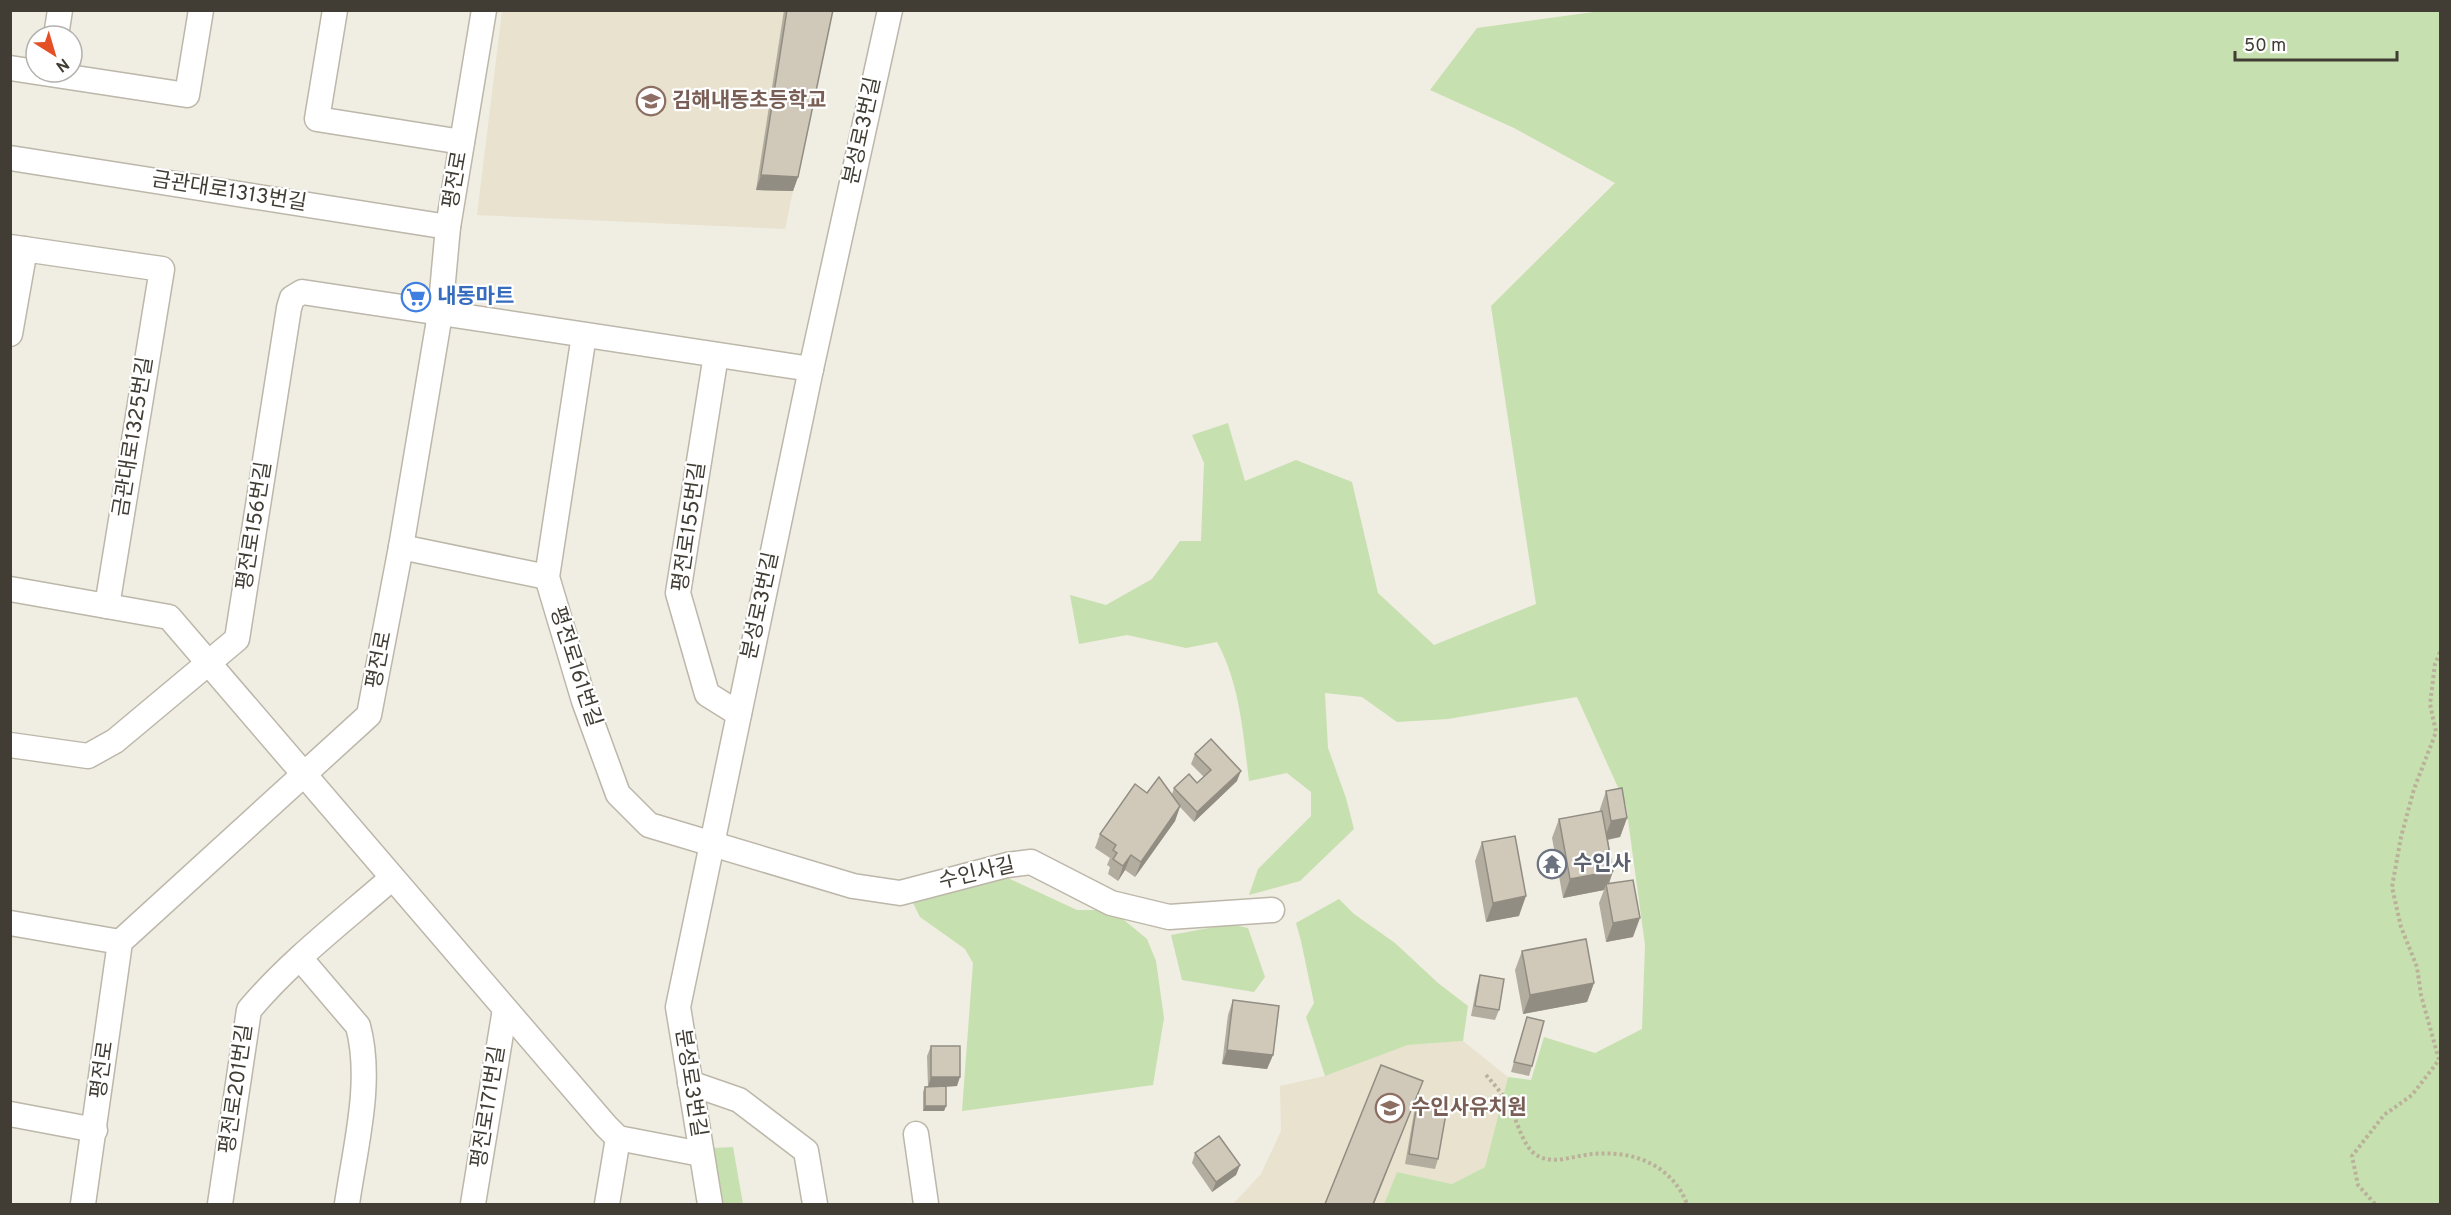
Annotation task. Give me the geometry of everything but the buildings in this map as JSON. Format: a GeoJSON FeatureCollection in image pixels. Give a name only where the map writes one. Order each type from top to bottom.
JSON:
{"type":"FeatureCollection","features":[{"type":"Feature","properties":{"kind":"street"},"geometry":{"type":"LineString","coordinates":[[84,79],[187,96],[201,10]]}},
{"type":"Feature","properties":{"kind":"street"},"geometry":{"type":"LineString","coordinates":[[335,10],[317,119],[462,142]]}},
{"type":"Feature","properties":{"kind":"street","name":"평전로"},"geometry":{"type":"LineString","coordinates":[[83,1204],[120,942],[306,775],[369,715],[401,547],[440,314],[448,227],[484,10]]}},
{"type":"Feature","properties":{"kind":"street","name":"분성로3번길"},"geometry":{"type":"LineString","coordinates":[[710,1204],[678,1007],[811,369],[890,10]]}},
{"type":"Feature","properties":{"kind":"street","name":"금관대로1313번길"},"geometry":{"type":"LineString","coordinates":[[10,158],[448,227]]}},
{"type":"Feature","properties":{"kind":"street"},"geometry":{"type":"LineString","coordinates":[[10,334],[18,248]]}},
{"type":"Feature","properties":{"kind":"street","name":"금관대로1325번길"},"geometry":{"type":"LineString","coordinates":[[18,248],[162,269],[106,606]]}},
{"type":"Feature","properties":{"kind":"street","name":"평전로156번길"},"geometry":{"type":"LineString","coordinates":[[10,745],[88,756],[115,741],[237,639],[292,298],[302,292],[312,292],[440,314]]}},
{"type":"Feature","properties":{"kind":"street"},"geometry":{"type":"LineString","coordinates":[[440,314],[811,369]]}},
{"type":"Feature","properties":{"kind":"street"},"geometry":{"type":"LineString","coordinates":[[401,547],[547,577],[584,335]]}},
{"type":"Feature","properties":{"kind":"street","name":"평전로155번길"},"geometry":{"type":"LineString","coordinates":[[716,355],[678,593],[707,694],[739,714]]}},
{"type":"Feature","properties":{"kind":"street","name":"평전로161번길"},"geometry":{"type":"LineString","coordinates":[[547,577],[584,701],[618,794],[649,825],[713,844]]}},
{"type":"Feature","properties":{"kind":"street"},"geometry":{"type":"LineString","coordinates":[[10,589],[169,617],[306,775]]}},
{"type":"Feature","properties":{"kind":"street","name":"평전로171번길"},"geometry":{"type":"LineString","coordinates":[[306,775],[392,878],[618,1138]]}},
{"type":"Feature","properties":{"kind":"street","name":"수인사길"},"geometry":{"type":"LineString","coordinates":[[713,844],[853,886],[900,893],[1007,865],[1031,862],[1111,903],[1169,917],[1272,910]]}},
{"type":"Feature","properties":{"kind":"street"},"geometry":{"type":"LineString","coordinates":[[347,1204],[365,1074],[362,1039],[358,1026],[300,958],[392,878]]}},
{"type":"Feature","properties":{"kind":"street"},"geometry":{"type":"LineString","coordinates":[[10,923],[120,942]]}},
{"type":"Feature","properties":{"kind":"street","name":"평전로201번길"},"geometry":{"type":"LineString","coordinates":[[220,1204],[249,1010],[264,992],[300,958]]}},
{"type":"Feature","properties":{"kind":"street","name":"평전로171번길"},"geometry":{"type":"LineString","coordinates":[[473,1204],[505,1009]]}},
{"type":"Feature","properties":{"kind":"street"},"geometry":{"type":"LineString","coordinates":[[690,1083],[739,1100],[806,1151],[815,1204]]}},
{"type":"Feature","properties":{"kind":"street"},"geometry":{"type":"LineString","coordinates":[[10,1114],[95,1130]]}},
{"type":"Feature","properties":{"kind":"street"},"geometry":{"type":"LineString","coordinates":[[916,1134],[926,1204]]}},
{"type":"Feature","properties":{"kind":"street"},"geometry":{"type":"LineString","coordinates":[[607,1204],[618,1138],[701,1154]]}},
{"type":"Feature","properties":{"kind":"path"},"geometry":{"type":"LineString","coordinates":[[2375,1204],[2358,1185],[2352,1156],[2384,1115],[2412,1095],[2439,1060],[2421,995],[2417,967],[2401,927],[2392,887],[2401,837],[2414,789],[2436,732],[2430,704],[2435,664],[2440,652]]}},
{"type":"Feature","properties":{"kind":"path"},"geometry":{"type":"LineString","coordinates":[[1486,1075],[1506,1100],[1527,1145],[1536,1155],[1551,1160],[1603,1154],[1644,1161],[1665,1171],[1675,1182],[1687,1204]]}},
{"type":"Feature","properties":{"kind":"shaded area","name":"김해내동초등학교"},"geometry":{"type":"Polygon","coordinates":[[[502,11],[831,11],[785,229],[477,215],[502,11]]]}},
{"type":"Feature","properties":{"kind":"shaded area","name":"수인사유치원"},"geometry":{"type":"Polygon","coordinates":[[[1463,1041],[1508,1077],[1485,1167],[1452,1184],[1397,1172],[1384,1204],[1233,1204],[1261,1174],[1281,1131],[1280,1086],[1325,1076],[1408,1045],[1463,1041]]]}},
{"type":"Feature","properties":{"kind":"green space"},"geometry":{"type":"Polygon","coordinates":[[[1608,10],[2440,11],[2440,1204],[1384,1204],[1397,1172],[1452,1184],[1485,1167],[1508,1077],[1531,1080],[1544,1037],[1595,1053],[1642,1029],[1645,945],[1626,805],[1577,697],[1448,719],[1397,722],[1362,697],[1325,693],[1328,748],[1346,798],[1354,829],[1300,881],[1249,895],[1258,869],[1311,816],[1311,792],[1287,773],[1249,781],[1236,692],[1217,642],[1186,648],[1127,635],[1079,644],[1070,595],[1106,605],[1152,579],[1180,541],[1201,541],[1204,463],[1192,435],[1228,423],[1245,481],[1296,460],[1352,482],[1378,593],[1434,645],[1536,604],[1491,306],[1615,183],[1514,128],[1430,90],[1477,28],[1608,10]]]}},
{"type":"Feature","properties":{"kind":"green space"},"geometry":{"type":"Polygon","coordinates":[[[997,873],[1077,910],[1112,910],[1147,939],[1156,961],[1164,1018],[1153,1085],[962,1111],[973,963],[965,949],[920,917],[913,903],[997,873]]]}},
{"type":"Feature","properties":{"kind":"green space"},"geometry":{"type":"Polygon","coordinates":[[[1339,899],[1354,914],[1395,943],[1438,983],[1468,1006],[1463,1041],[1408,1045],[1325,1076],[1306,1017],[1314,1003],[1296,923],[1339,899]]]}},
{"type":"Feature","properties":{"kind":"green space"},"geometry":{"type":"Polygon","coordinates":[[[1230,924],[1248,928],[1265,977],[1254,992],[1182,980],[1171,935],[1230,924]]]}},
{"type":"Feature","properties":{"kind":"green space"},"geometry":{"type":"Polygon","coordinates":[[[733,1147],[743,1204],[721,1204],[713,1148],[733,1147]]]}},
{"type":"Feature","properties":{"kind":"place","name":"김해내동초등학교"},"geometry":{"type":"Point","coordinates":[651,101]}},
{"type":"Feature","properties":{"kind":"place","name":"내동마트"},"geometry":{"type":"Point","coordinates":[416,297]}},
{"type":"Feature","properties":{"kind":"place","name":"수인사"},"geometry":{"type":"Point","coordinates":[1552,864]}},
{"type":"Feature","properties":{"kind":"place","name":"수인사유치원"},"geometry":{"type":"Point","coordinates":[1390,1108]}}]}
